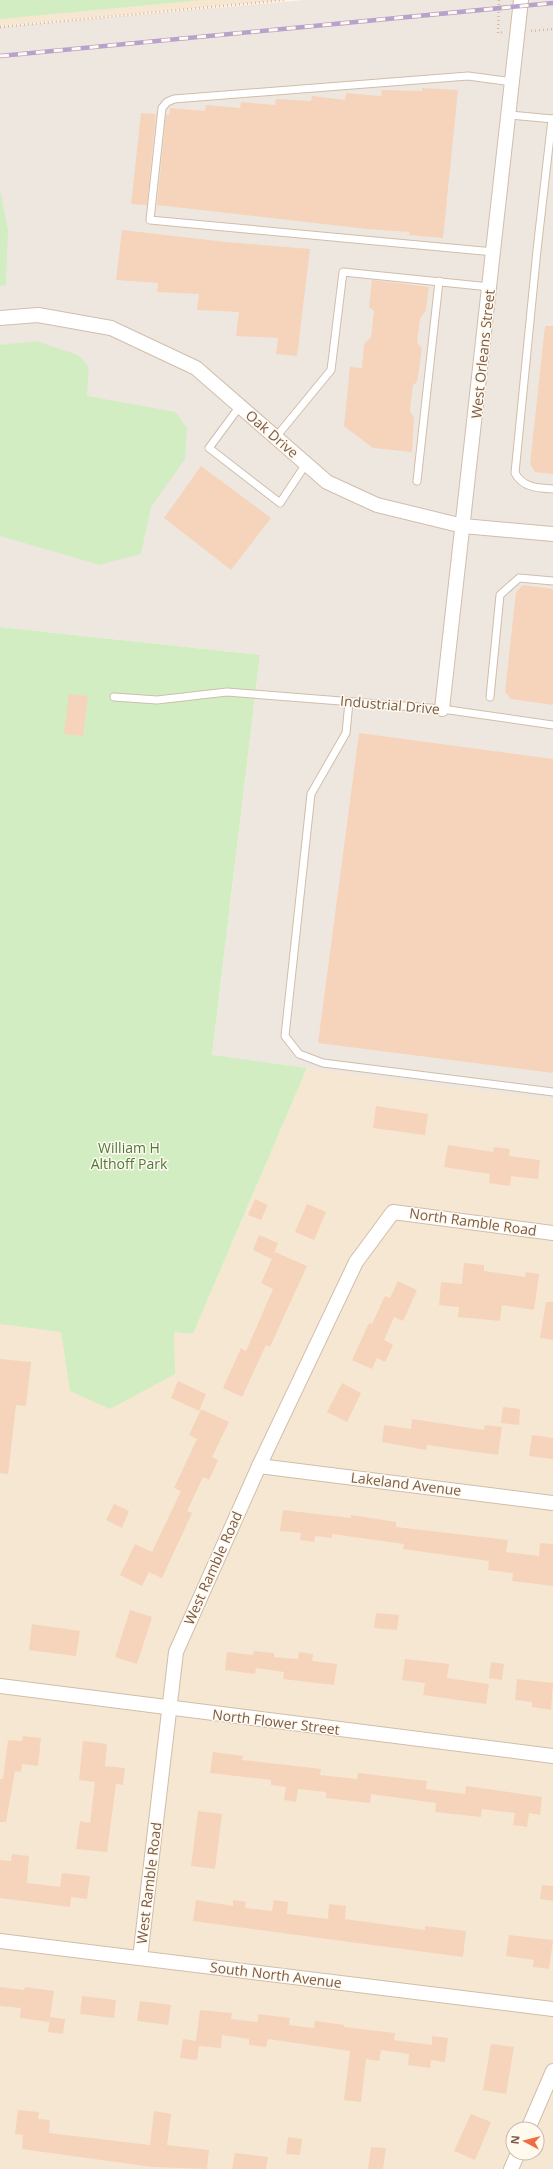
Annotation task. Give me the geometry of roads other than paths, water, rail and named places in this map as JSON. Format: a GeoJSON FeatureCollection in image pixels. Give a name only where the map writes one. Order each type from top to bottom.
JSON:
{"type":"FeatureCollection","features":[{"type":"Feature","properties":{"kind":"street","name":"West Orleans Street"},"geometry":{"type":"LineString","coordinates":[[442,709],[514,82],[521,0]]}},
{"type":"Feature","properties":{"kind":"street","name":"Oak Drive"},"geometry":{"type":"LineString","coordinates":[[0,318],[38,315],[111,328],[196,368],[327,482],[377,505],[464,526],[553,534]]}},
{"type":"Feature","properties":{"kind":"street","name":"North Ramble Road"},"geometry":{"type":"LineString","coordinates":[[393,1212],[553,1233]]}},
{"type":"Feature","properties":{"kind":"street","name":"West Ramble Road"},"geometry":{"type":"LineString","coordinates":[[140,1958],[176,1652],[259,1466],[356,1262],[393,1212]]}},
{"type":"Feature","properties":{"kind":"street","name":"Lakeland Avenue"},"geometry":{"type":"LineString","coordinates":[[259,1466],[553,1503]]}},
{"type":"Feature","properties":{"kind":"street","name":"North Flower Street"},"geometry":{"type":"LineString","coordinates":[[0,1686],[553,1756]]}},
{"type":"Feature","properties":{"kind":"street","name":"South North Avenue"},"geometry":{"type":"LineString","coordinates":[[0,1941],[553,2009]]}},
{"type":"Feature","properties":{"kind":"street"},"geometry":{"type":"LineString","coordinates":[[531,2121],[553,2071]]}},
{"type":"Feature","properties":{"kind":"lane"},"geometry":{"type":"LineString","coordinates":[[494,252],[150,220],[162,108],[167,102],[174,99],[422,79],[468,76],[514,82]]}},
{"type":"Feature","properties":{"kind":"lane"},"geometry":{"type":"LineString","coordinates":[[510,115],[553,119],[537,250],[515,473],[522,482],[532,487],[553,489]]}},
{"type":"Feature","properties":{"kind":"lane"},"geometry":{"type":"LineString","coordinates":[[276,437],[331,370],[343,272],[490,287]]}},
{"type":"Feature","properties":{"kind":"lane"},"geometry":{"type":"LineString","coordinates":[[417,481],[439,281]]}},
{"type":"Feature","properties":{"kind":"lane"},"geometry":{"type":"LineString","coordinates":[[240,406],[209,448],[280,503],[306,464]]}},
{"type":"Feature","properties":{"kind":"lane"},"geometry":{"type":"LineString","coordinates":[[490,697],[500,595],[519,578],[553,581]]}},
{"type":"Feature","properties":{"kind":"lane","name":"Industrial Drive"},"geometry":{"type":"LineString","coordinates":[[114,697],[157,700],[227,692],[442,709],[553,725]]}},
{"type":"Feature","properties":{"kind":"lane"},"geometry":{"type":"LineString","coordinates":[[349,702],[346,733],[312,794],[285,1036],[299,1054],[323,1063],[553,1092]]}},
{"type":"Feature","properties":{"kind":"railway"},"geometry":{"type":"LineString","coordinates":[[0,56],[553,3]]}},
{"type":"Feature","properties":{"kind":"park label","name":"William H Althoff Park"},"geometry":{"type":"Point","coordinates":[129,1156]}}]}
